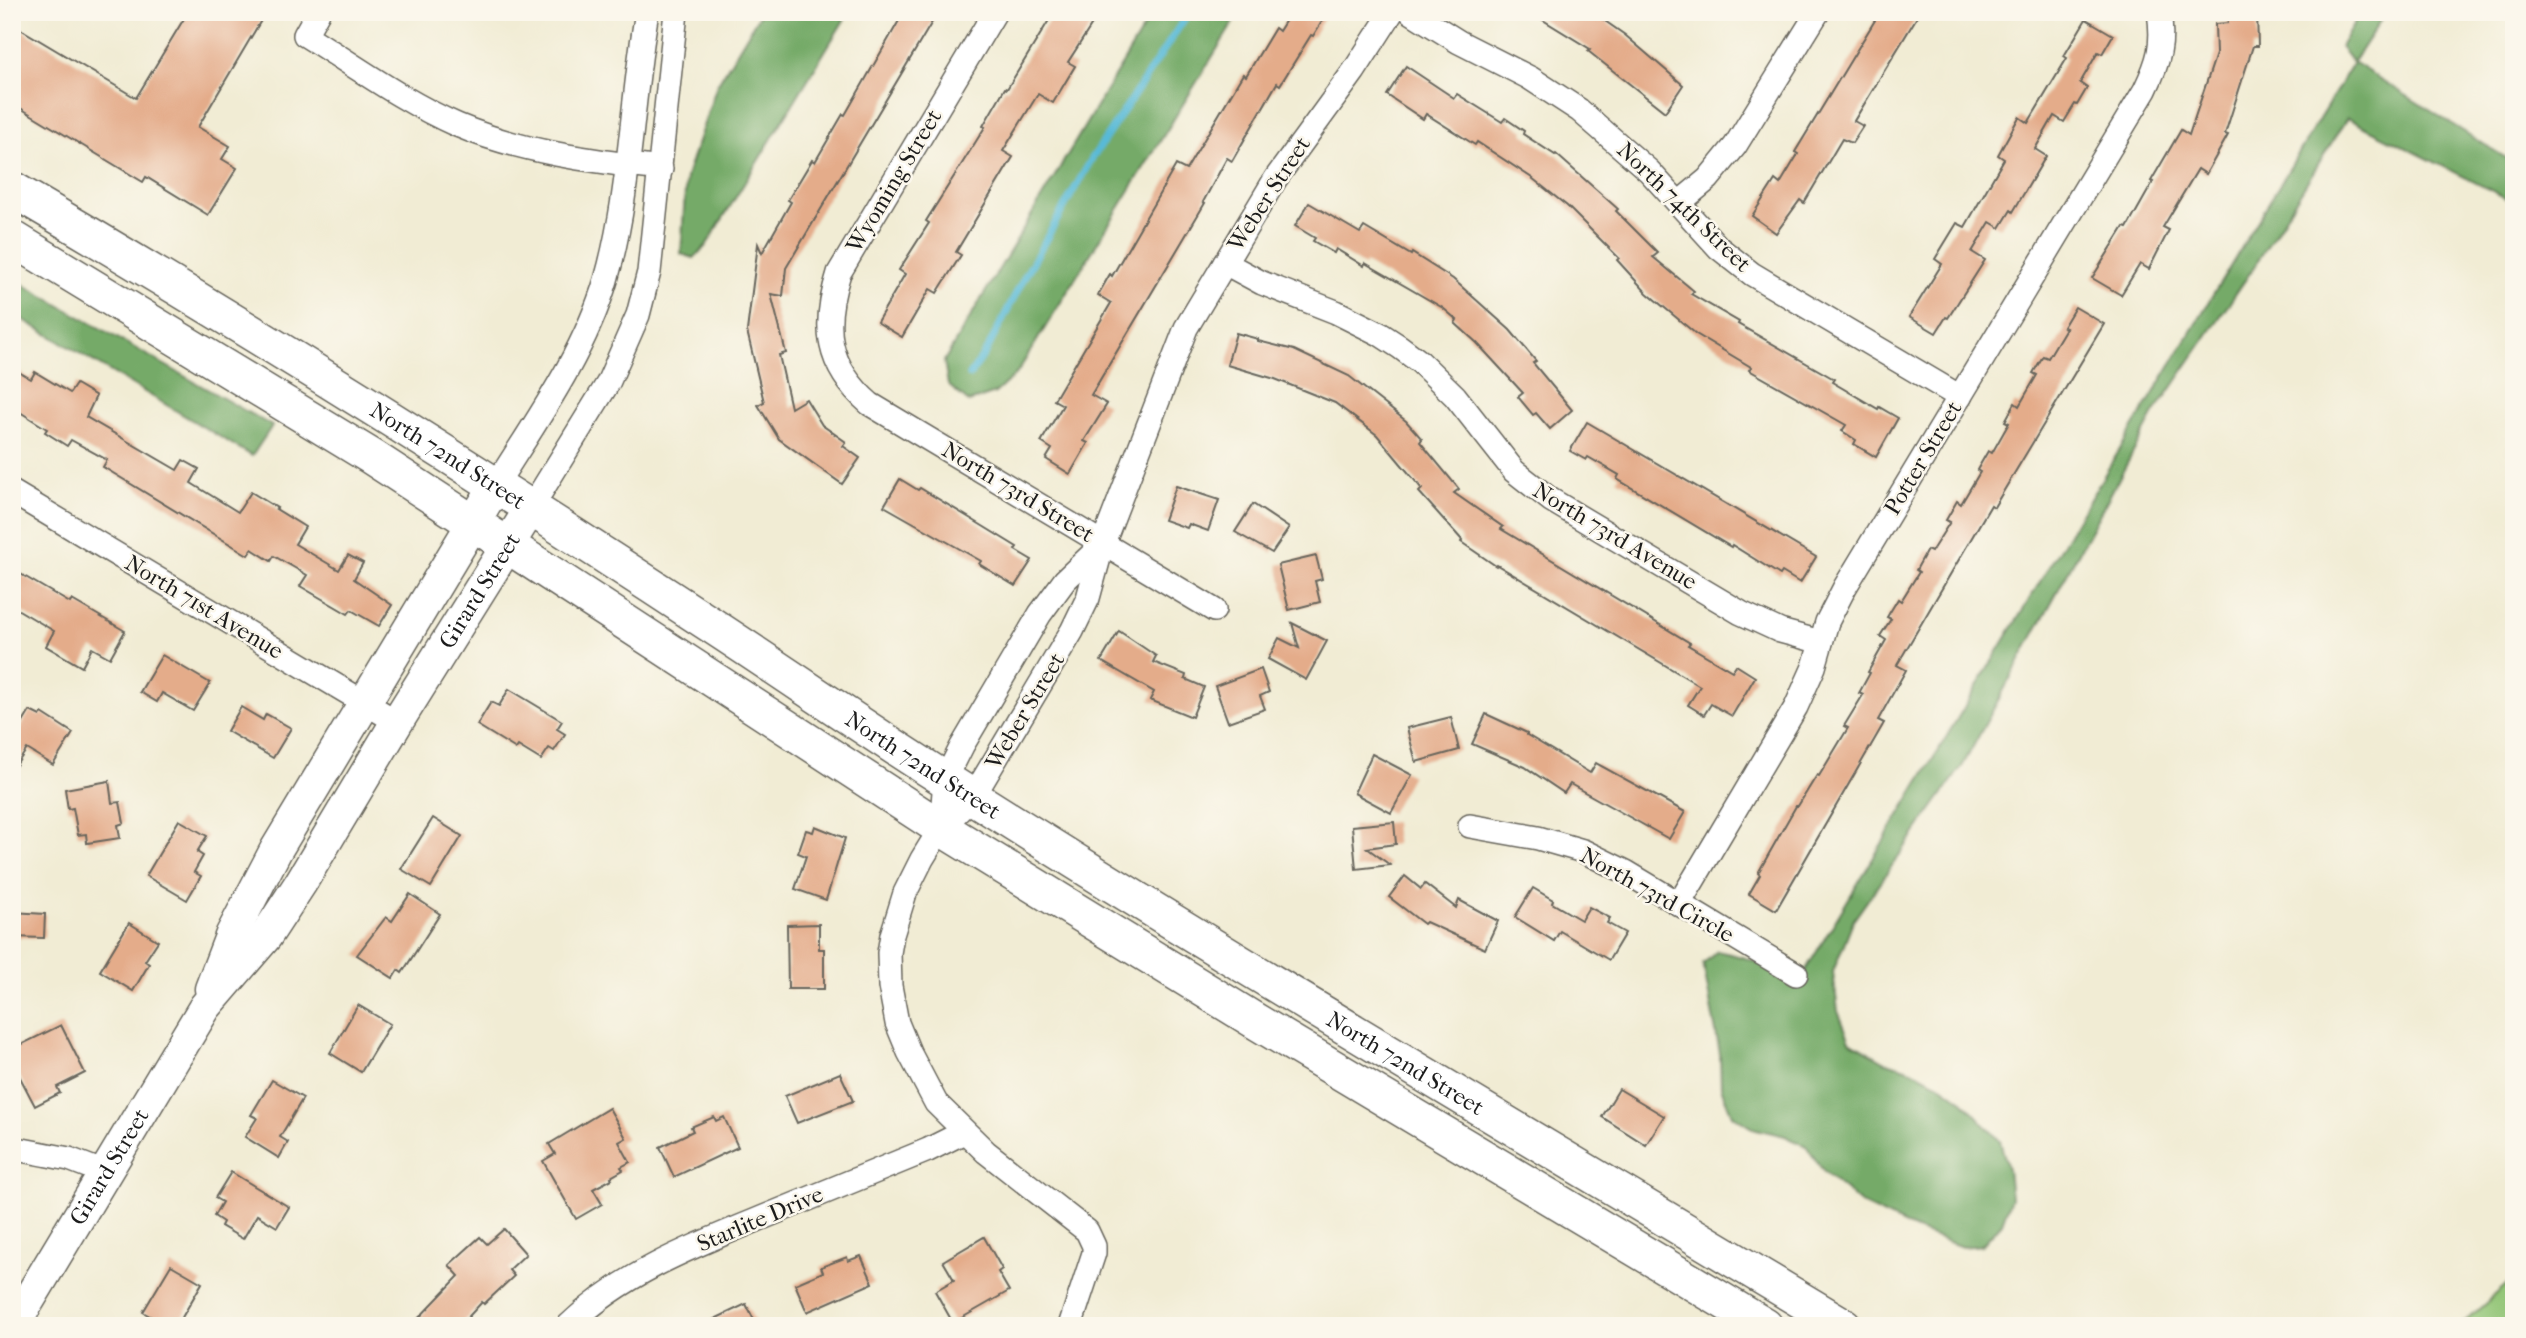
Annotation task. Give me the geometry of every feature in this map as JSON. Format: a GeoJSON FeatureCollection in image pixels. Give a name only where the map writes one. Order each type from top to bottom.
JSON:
{"type":"FeatureCollection","features":[{"type":"Feature","properties":{"kind":"main road","name":"North 72nd Street"},"geometry":{"type":"LineString","coordinates":[[12,189],[246,328],[496,485],[959,788],[1844,1326]]}},
{"type":"Feature","properties":{"kind":"main road","name":"North 72nd Street"},"geometry":{"type":"LineString","coordinates":[[12,238],[226,366],[508,544],[941,828],[1257,1022],[1765,1326]]}},
{"type":"Feature","properties":{"kind":"street"},"geometry":{"type":"LineString","coordinates":[[318,12],[304,35],[455,124],[496,140],[537,151],[661,169]]}},
{"type":"Feature","properties":{"kind":"street","name":"Girard Street"},"geometry":{"type":"LineString","coordinates":[[205,1007],[232,934],[254,891],[364,702],[564,372],[600,296],[621,220],[647,12]]}},
{"type":"Feature","properties":{"kind":"street","name":"Girard Street"},"geometry":{"type":"LineString","coordinates":[[13,1326],[205,1007],[266,936],[300,884],[397,722],[608,383],[638,315],[649,272],[676,12]]}},
{"type":"Feature","properties":{"kind":"street","name":"Wyoming Street"},"geometry":{"type":"LineString","coordinates":[[835,360],[831,344],[830,311],[839,273],[995,12]]}},
{"type":"Feature","properties":{"kind":"street","name":"Weber Street"},"geometry":{"type":"LineString","coordinates":[[941,828],[959,788],[1072,631],[1088,598],[1103,543],[1186,328],[1296,149],[1336,98],[1392,12]]}},
{"type":"Feature","properties":{"kind":"street","name":"North 74th Street"},"geometry":{"type":"LineString","coordinates":[[1411,12],[1438,30],[1555,93],[1611,136],[1679,203],[1719,248],[1752,274],[1960,397]]}},
{"type":"Feature","properties":{"kind":"street"},"geometry":{"type":"LineString","coordinates":[[1679,203],[1708,178],[1735,146],[1818,12]]}},
{"type":"Feature","properties":{"kind":"street","name":"Potter Street"},"geometry":{"type":"LineString","coordinates":[[1679,904],[1796,708],[1814,667],[1827,622],[1845,587],[2145,90],[2157,65],[2161,47],[2159,12]]}},
{"type":"Feature","properties":{"kind":"street","name":"North 73rd Avenue"},"geometry":{"type":"LineString","coordinates":[[1225,263],[1262,283],[1336,312],[1400,347],[1420,362],[1455,396],[1514,471],[1551,500],[1751,618],[1780,631],[1821,642]]}},
{"type":"Feature","properties":{"kind":"street","name":"North 73rd Street"},"geometry":{"type":"LineString","coordinates":[[835,360],[853,390],[870,404],[1214,610]]}},
{"type":"Feature","properties":{"kind":"street","name":"North 71st Avenue"},"geometry":{"type":"LineString","coordinates":[[12,492],[397,722]]}},
{"type":"Feature","properties":{"kind":"street","name":"Weber Street"},"geometry":{"type":"LineString","coordinates":[[941,828],[959,788],[961,746],[1040,614],[1065,580],[1103,543]]}},
{"type":"Feature","properties":{"kind":"street","name":"North 73rd Circle"},"geometry":{"type":"LineString","coordinates":[[1470,826],[1538,838],[1574,848],[1626,873],[1796,974]]}},
{"type":"Feature","properties":{"kind":"street"},"geometry":{"type":"LineString","coordinates":[[941,828],[913,874],[900,905],[889,953],[890,986],[897,1023],[936,1103],[964,1132],[1087,1231],[1094,1246],[1094,1254],[1070,1326]]}},
{"type":"Feature","properties":{"kind":"street","name":"Starlite Drive"},"geometry":{"type":"LineString","coordinates":[[568,1326],[610,1292],[643,1271],[705,1241],[928,1150],[964,1132]]}},
{"type":"Feature","properties":{"kind":"street"},"geometry":{"type":"LineString","coordinates":[[12,1148],[69,1159],[105,1173]]}},
{"type":"Feature","properties":{"kind":"green space"},"geometry":{"type":"Polygon","coordinates":[[[761,12],[849,12],[706,246],[694,258],[681,254],[686,177],[717,85],[761,12]]]}},
{"type":"Feature","properties":{"kind":"green space"},"geometry":{"type":"Polygon","coordinates":[[[1153,12],[1240,12],[1017,373],[995,393],[969,402],[948,385],[944,361],[1153,12]]]}},
{"type":"Feature","properties":{"kind":"green space"},"geometry":{"type":"Polygon","coordinates":[[[2360,12],[2386,12],[2353,62],[2514,163],[2514,202],[2347,118],[2254,267],[2154,414],[1963,765],[1853,921],[1833,972],[1838,1011],[1850,1041],[1884,1061],[1912,1070],[1939,1084],[1963,1101],[2000,1141],[2008,1169],[2011,1198],[2002,1223],[1982,1245],[1962,1247],[1916,1230],[1863,1205],[1824,1172],[1806,1146],[1785,1136],[1752,1128],[1732,1115],[1721,1088],[1720,1054],[1703,964],[1717,951],[1728,953],[1769,967],[1796,986],[2353,63],[2340,47],[2360,12]]]}},
{"type":"Feature","properties":{"kind":"green space"},"geometry":{"type":"Polygon","coordinates":[[[12,278],[272,426],[252,456],[12,313],[12,278]]]}},
{"type":"Feature","properties":{"kind":"green space"},"geometry":{"type":"Polygon","coordinates":[[[2514,1278],[2514,1326],[2460,1326],[2514,1278]]]}},
{"type":"Feature","properties":{"kind":"building"},"geometry":{"type":"Polygon","coordinates":[[[188,12],[266,12],[198,127],[230,146],[222,159],[237,168],[208,215],[146,177],[143,182],[12,103],[12,24],[136,98],[188,12]]]}},
{"type":"Feature","properties":{"kind":"building"},"geometry":{"type":"Polygon","coordinates":[[[904,12],[938,12],[786,268],[783,296],[771,294],[786,353],[779,355],[791,408],[806,399],[822,425],[846,442],[843,446],[860,458],[842,484],[779,439],[758,405],[764,402],[747,331],[758,244],[762,253],[791,202],[788,200],[812,160],[815,162],[843,114],[845,115],[904,12]]]}},
{"type":"Feature","properties":{"kind":"building"},"geometry":{"type":"Polygon","coordinates":[[[1054,12],[1100,12],[1068,62],[1075,66],[1053,103],[1038,94],[1003,151],[1013,157],[956,252],[961,255],[937,293],[930,289],[902,337],[877,322],[905,274],[899,270],[929,223],[926,221],[985,127],[983,126],[1005,88],[1007,89],[1054,12]]]}},
{"type":"Feature","properties":{"kind":"building"},"geometry":{"type":"Polygon","coordinates":[[[1291,12],[1328,12],[1280,85],[1277,83],[1232,161],[1227,158],[1203,202],[1205,203],[1091,395],[1107,404],[1084,441],[1088,443],[1070,474],[1046,459],[1052,449],[1041,442],[1063,405],[1054,400],[1111,303],[1098,295],[1110,274],[1112,276],[1176,165],[1186,170],[1243,74],[1246,76],[1275,28],[1279,31],[1291,12]]]}},
{"type":"Feature","properties":{"kind":"building"},"geometry":{"type":"Polygon","coordinates":[[[1530,12],[1592,12],[1625,35],[1683,85],[1665,112],[1588,51],[1590,49],[1530,12]]]}},
{"type":"Feature","properties":{"kind":"building"},"geometry":{"type":"Polygon","coordinates":[[[1880,12],[1920,12],[1854,121],[1863,126],[1852,143],[1842,139],[1804,203],[1800,200],[1776,233],[1752,216],[1775,180],[1780,184],[1798,154],[1795,152],[1880,12]]]}},
{"type":"Feature","properties":{"kind":"building"},"geometry":{"type":"Polygon","coordinates":[[[2227,12],[2257,12],[2258,46],[2253,46],[2225,134],[2228,135],[2206,174],[2198,169],[2163,227],[2169,230],[2149,269],[2140,264],[2121,295],[2092,278],[2124,227],[2127,228],[2181,130],[2189,135],[2216,54],[2215,24],[2228,23],[2227,12]]]}},
{"type":"Feature","properties":{"kind":"building"},"geometry":{"type":"Polygon","coordinates":[[[2086,19],[2113,35],[2102,54],[2098,52],[2080,83],[2087,88],[2077,105],[2075,104],[2064,122],[2054,116],[2035,149],[2046,156],[2013,212],[2011,210],[2000,228],[1990,222],[1972,252],[1985,260],[1936,333],[1909,317],[1942,264],[1935,259],[1957,223],[1965,227],[2004,159],[1998,155],[2019,117],[2028,123],[2067,58],[2064,56],[2086,19]]]}},
{"type":"Feature","properties":{"kind":"building"},"geometry":{"type":"Polygon","coordinates":[[[1406,66],[1454,98],[1457,94],[1502,122],[1505,118],[1524,131],[1523,134],[1556,154],[1618,209],[1616,211],[1658,253],[1653,257],[1694,291],[1691,294],[1834,379],[1832,382],[1898,418],[1876,457],[1854,444],[1856,440],[1842,431],[1846,425],[1749,370],[1751,367],[1696,334],[1647,293],[1617,260],[1619,258],[1567,206],[1532,178],[1477,142],[1475,145],[1426,114],[1423,119],[1387,95],[1406,66]]]}},
{"type":"Feature","properties":{"kind":"building"},"geometry":{"type":"Polygon","coordinates":[[[1309,203],[1360,233],[1364,227],[1453,279],[1510,330],[1572,410],[1550,429],[1536,413],[1533,415],[1518,397],[1523,393],[1443,308],[1365,263],[1364,266],[1336,249],[1334,253],[1295,226],[1309,203]]]}},
{"type":"Feature","properties":{"kind":"building"},"geometry":{"type":"Polygon","coordinates":[[[2075,307],[2104,324],[1994,507],[1991,505],[1897,665],[1906,670],[1878,720],[1884,723],[1776,910],[1749,894],[1760,875],[1758,873],[1796,806],[1817,775],[1819,776],[1848,728],[1844,726],[1863,695],[1859,693],[1886,640],[1880,636],[1891,619],[1887,617],[1898,599],[1901,601],[1919,572],[1916,570],[1927,550],[1931,552],[1950,522],[1946,520],[1957,501],[1961,504],[1980,472],[1977,470],[1988,451],[1992,453],[2009,423],[2005,421],[2015,403],[2019,406],[2037,375],[2033,373],[2043,356],[2048,358],[2075,307]]]}},
{"type":"Feature","properties":{"kind":"building"},"geometry":{"type":"Polygon","coordinates":[[[1236,333],[1294,350],[1349,376],[1406,421],[1459,489],[1454,493],[1503,527],[1501,529],[1732,671],[1736,665],[1755,677],[1732,716],[1711,704],[1704,715],[1688,705],[1700,686],[1496,566],[1461,542],[1419,492],[1422,489],[1377,435],[1335,403],[1275,379],[1227,365],[1236,333]]]}},
{"type":"Feature","properties":{"kind":"building"},"geometry":{"type":"Polygon","coordinates":[[[12,368],[31,379],[35,372],[70,393],[76,384],[96,396],[86,417],[177,470],[183,460],[199,469],[191,483],[238,512],[251,492],[305,527],[295,544],[339,570],[348,555],[363,563],[354,579],[392,605],[379,626],[351,610],[348,614],[300,586],[307,575],[274,556],[271,561],[252,549],[248,555],[103,467],[107,460],[71,440],[67,446],[45,432],[47,429],[12,407],[12,368]]]}},
{"type":"Feature","properties":{"kind":"building"},"geometry":{"type":"Polygon","coordinates":[[[1587,422],[1816,557],[1800,583],[1782,572],[1780,575],[1732,545],[1731,547],[1617,479],[1619,475],[1588,457],[1586,460],[1570,451],[1587,422]]]}},
{"type":"Feature","properties":{"kind":"building"},"geometry":{"type":"Polygon","coordinates":[[[900,479],[918,490],[920,488],[1017,547],[1015,550],[1032,560],[1015,586],[979,564],[981,561],[884,506],[900,479]]]}},
{"type":"Feature","properties":{"kind":"building"},"geometry":{"type":"Polygon","coordinates":[[[1176,486],[1219,500],[1208,531],[1189,524],[1187,528],[1164,520],[1176,486]]]}},
{"type":"Feature","properties":{"kind":"building"},"geometry":{"type":"Polygon","coordinates":[[[1253,504],[1289,528],[1272,553],[1235,532],[1253,504]]]}},
{"type":"Feature","properties":{"kind":"building"},"geometry":{"type":"Polygon","coordinates":[[[1316,556],[1322,579],[1315,581],[1320,602],[1289,610],[1278,565],[1316,556]]]}},
{"type":"Feature","properties":{"kind":"building"},"geometry":{"type":"Polygon","coordinates":[[[12,569],[125,631],[110,658],[92,648],[82,667],[46,646],[54,631],[12,606],[12,569]]]}},
{"type":"Feature","properties":{"kind":"building"},"geometry":{"type":"Polygon","coordinates":[[[1292,623],[1327,641],[1306,680],[1268,659],[1279,638],[1299,648],[1292,623]]]}},
{"type":"Feature","properties":{"kind":"building"},"geometry":{"type":"Polygon","coordinates":[[[1119,631],[1156,656],[1153,662],[1186,675],[1185,679],[1204,687],[1192,717],[1150,700],[1154,692],[1101,661],[1119,631]]]}},
{"type":"Feature","properties":{"kind":"building"},"geometry":{"type":"Polygon","coordinates":[[[162,655],[210,683],[193,711],[162,693],[157,702],[140,692],[162,655]]]}},
{"type":"Feature","properties":{"kind":"building"},"geometry":{"type":"Polygon","coordinates":[[[1261,669],[1269,692],[1260,696],[1265,709],[1228,722],[1215,686],[1261,669]]]}},
{"type":"Feature","properties":{"kind":"building"},"geometry":{"type":"Polygon","coordinates":[[[509,689],[562,721],[557,729],[565,734],[554,751],[549,748],[541,760],[518,746],[516,749],[477,725],[491,702],[499,706],[509,689]]]}},
{"type":"Feature","properties":{"kind":"building"},"geometry":{"type":"Polygon","coordinates":[[[241,707],[263,720],[266,714],[291,728],[273,758],[227,731],[241,707]]]}},
{"type":"Feature","properties":{"kind":"building"},"geometry":{"type":"Polygon","coordinates":[[[30,711],[40,716],[42,713],[73,733],[53,765],[27,749],[12,771],[12,724],[19,729],[30,711]]]}},
{"type":"Feature","properties":{"kind":"building"},"geometry":{"type":"Polygon","coordinates":[[[1486,714],[1527,733],[1590,773],[1596,763],[1685,812],[1669,839],[1570,784],[1564,793],[1525,767],[1472,744],[1486,714]]]}},
{"type":"Feature","properties":{"kind":"building"},"geometry":{"type":"Polygon","coordinates":[[[1451,717],[1459,750],[1416,762],[1407,728],[1451,717]]]}},
{"type":"Feature","properties":{"kind":"building"},"geometry":{"type":"Polygon","coordinates":[[[1372,754],[1412,775],[1391,813],[1354,793],[1372,754]]]}},
{"type":"Feature","properties":{"kind":"building"},"geometry":{"type":"Polygon","coordinates":[[[109,781],[112,803],[120,802],[124,823],[118,825],[120,838],[87,843],[86,834],[78,835],[73,808],[68,809],[65,789],[109,781]]]}},
{"type":"Feature","properties":{"kind":"building"},"geometry":{"type":"Polygon","coordinates":[[[433,818],[462,836],[431,887],[401,869],[433,818]]]}},
{"type":"Feature","properties":{"kind":"building"},"geometry":{"type":"Polygon","coordinates":[[[179,820],[207,836],[197,852],[203,856],[194,872],[201,876],[187,900],[146,876],[179,820]]]}},
{"type":"Feature","properties":{"kind":"building"},"geometry":{"type":"Polygon","coordinates":[[[1394,822],[1396,844],[1367,848],[1390,865],[1356,869],[1352,826],[1394,822]]]}},
{"type":"Feature","properties":{"kind":"building"},"geometry":{"type":"Polygon","coordinates":[[[815,826],[845,838],[826,900],[795,889],[806,856],[798,853],[806,830],[813,832],[815,826]]]}},
{"type":"Feature","properties":{"kind":"building"},"geometry":{"type":"Polygon","coordinates":[[[1405,876],[1421,889],[1425,884],[1456,908],[1459,900],[1498,921],[1485,949],[1426,922],[1424,924],[1389,897],[1405,876]]]}},
{"type":"Feature","properties":{"kind":"building"},"geometry":{"type":"Polygon","coordinates":[[[1533,888],[1581,920],[1589,907],[1610,918],[1607,923],[1625,933],[1609,960],[1560,931],[1554,941],[1515,917],[1533,888]]]}},
{"type":"Feature","properties":{"kind":"building"},"geometry":{"type":"Polygon","coordinates":[[[410,894],[440,914],[402,973],[398,970],[393,978],[357,955],[386,917],[392,921],[410,894]]]}},
{"type":"Feature","properties":{"kind":"building"},"geometry":{"type":"Polygon","coordinates":[[[12,912],[45,914],[44,938],[12,937],[12,912]]]}},
{"type":"Feature","properties":{"kind":"building"},"geometry":{"type":"Polygon","coordinates":[[[129,923],[158,941],[145,961],[149,964],[133,991],[100,971],[129,923]]]}},
{"type":"Feature","properties":{"kind":"building"},"geometry":{"type":"Polygon","coordinates":[[[819,924],[819,949],[824,949],[824,989],[788,989],[787,925],[819,924]]]}},
{"type":"Feature","properties":{"kind":"building"},"geometry":{"type":"Polygon","coordinates":[[[358,1005],[390,1024],[361,1072],[330,1053],[358,1005]]]}},
{"type":"Feature","properties":{"kind":"building"},"geometry":{"type":"Polygon","coordinates":[[[61,1025],[85,1073],[57,1087],[60,1093],[35,1106],[12,1062],[12,1049],[61,1025]]]}},
{"type":"Feature","properties":{"kind":"building"},"geometry":{"type":"Polygon","coordinates":[[[840,1073],[853,1101],[797,1123],[785,1096],[840,1073]]]}},
{"type":"Feature","properties":{"kind":"building"},"geometry":{"type":"Polygon","coordinates":[[[272,1080],[303,1098],[280,1137],[288,1142],[279,1158],[245,1137],[257,1118],[251,1115],[272,1080]]]}},
{"type":"Feature","properties":{"kind":"building"},"geometry":{"type":"Polygon","coordinates":[[[1619,1089],[1664,1116],[1646,1145],[1602,1117],[1619,1089]]]}},
{"type":"Feature","properties":{"kind":"building"},"geometry":{"type":"Polygon","coordinates":[[[609,1108],[626,1138],[619,1142],[630,1162],[621,1167],[623,1170],[611,1177],[612,1179],[593,1189],[602,1204],[576,1219],[543,1161],[555,1154],[549,1144],[609,1108]]]}},
{"type":"Feature","properties":{"kind":"building"},"geometry":{"type":"Polygon","coordinates":[[[714,1117],[716,1121],[724,1117],[738,1147],[674,1177],[660,1147],[693,1131],[691,1127],[714,1117]]]}},
{"type":"Feature","properties":{"kind":"building"},"geometry":{"type":"Polygon","coordinates":[[[231,1172],[289,1207],[277,1227],[257,1215],[243,1239],[221,1226],[223,1222],[214,1216],[222,1202],[215,1198],[231,1172]]]}},
{"type":"Feature","properties":{"kind":"building"},"geometry":{"type":"Polygon","coordinates":[[[504,1229],[526,1254],[509,1270],[514,1276],[484,1304],[482,1302],[460,1326],[411,1326],[459,1276],[449,1265],[480,1237],[487,1244],[504,1229]]]}},
{"type":"Feature","properties":{"kind":"building"},"geometry":{"type":"Polygon","coordinates":[[[984,1237],[1002,1269],[998,1272],[1009,1291],[953,1323],[935,1291],[954,1280],[943,1261],[984,1237]]]}},
{"type":"Feature","properties":{"kind":"building"},"geometry":{"type":"Polygon","coordinates":[[[861,1256],[873,1283],[807,1312],[795,1284],[823,1272],[821,1267],[847,1257],[848,1261],[861,1256]]]}},
{"type":"Feature","properties":{"kind":"building"},"geometry":{"type":"Polygon","coordinates":[[[171,1265],[202,1283],[177,1326],[167,1326],[143,1312],[171,1265]]]}},
{"type":"Feature","properties":{"kind":"building"},"geometry":{"type":"Polygon","coordinates":[[[746,1304],[757,1326],[700,1326],[746,1304]]]}},
{"type":"Feature","properties":{"kind":"waterway"},"geometry":{"type":"LineString","coordinates":[[970,375],[988,348],[1025,276],[1091,160],[1189,12]]}}]}
